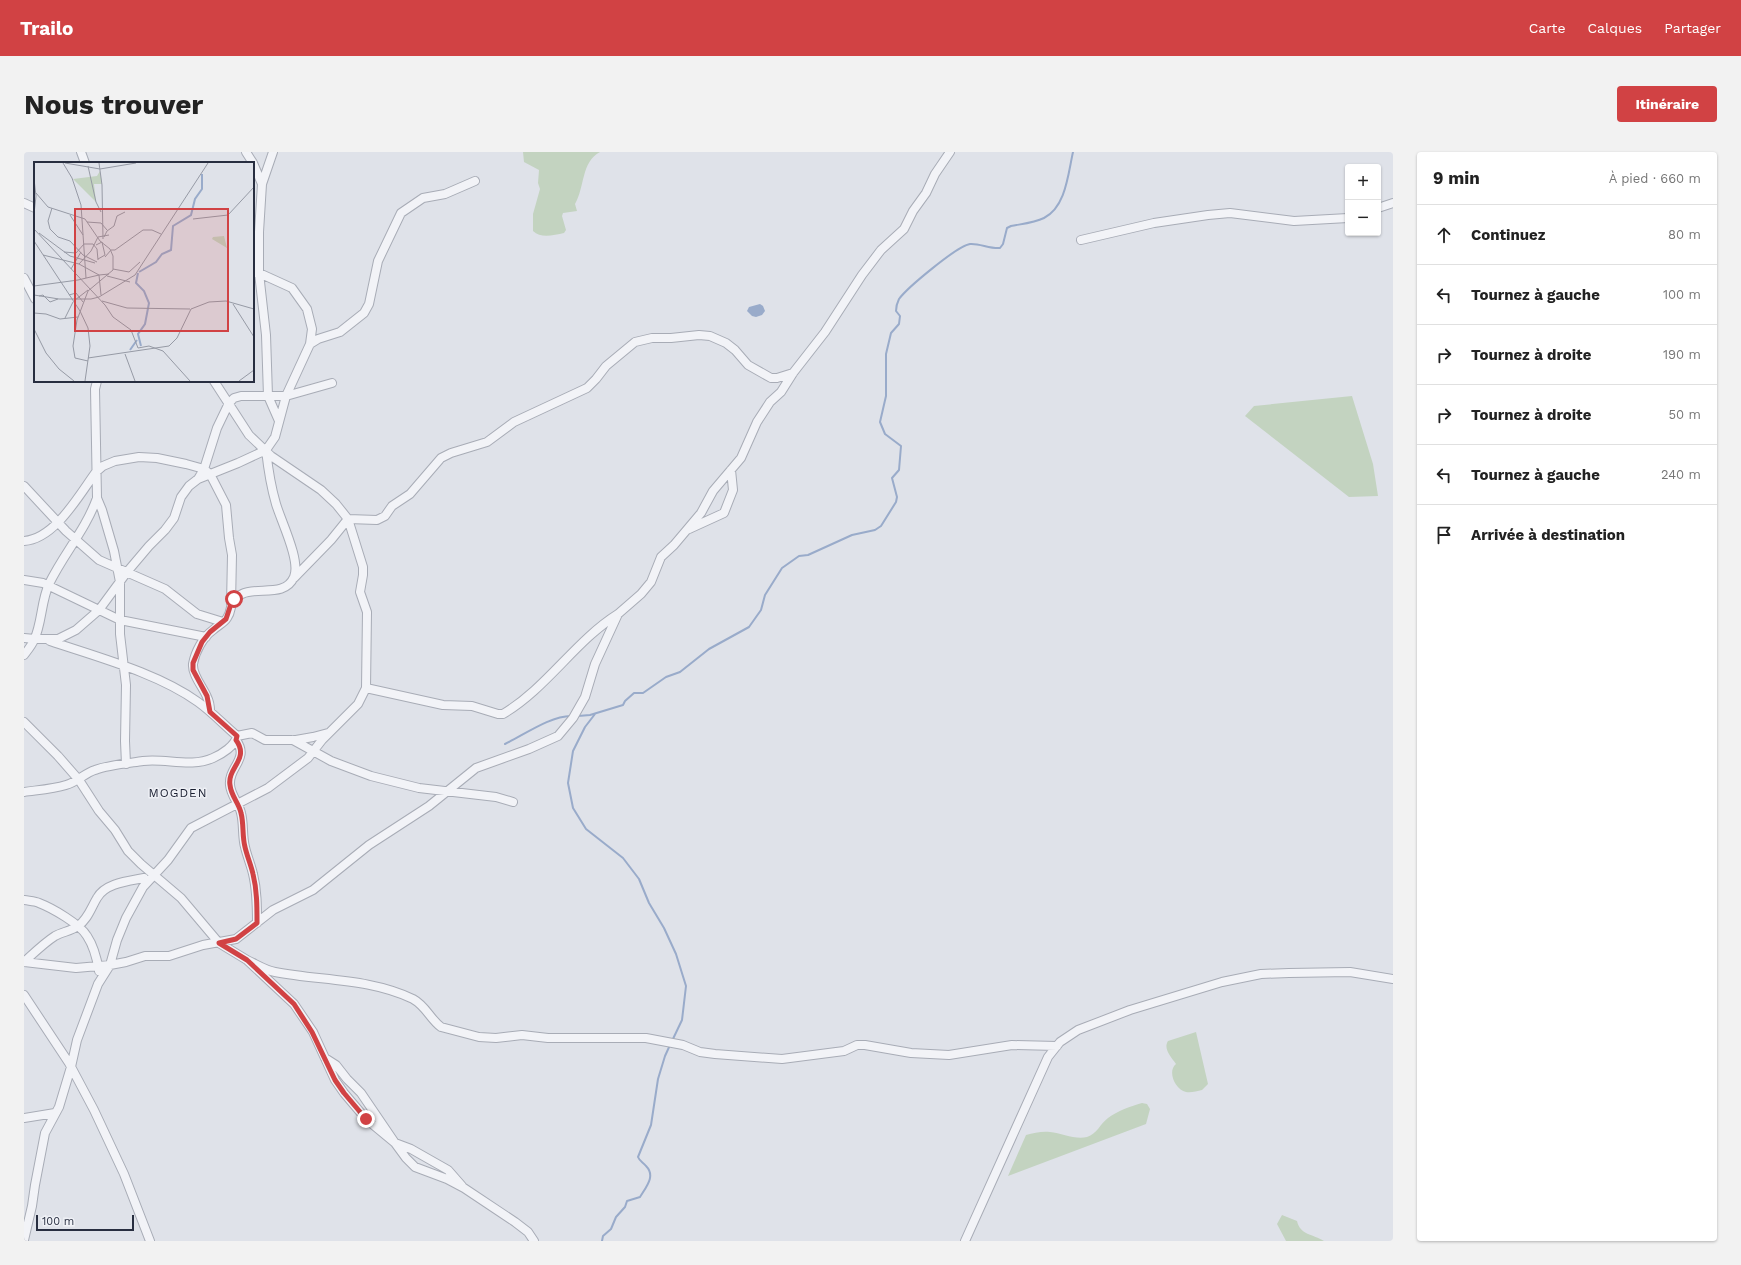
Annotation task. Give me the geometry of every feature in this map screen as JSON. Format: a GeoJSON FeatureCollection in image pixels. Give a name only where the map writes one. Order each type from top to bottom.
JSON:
{"type":"FeatureCollection","features":[{"type":"Feature","properties":{"kind":"street"},"geometry":{"type":"LineString","coordinates":[[81,152],[85,162]]}},
{"type":"Feature","properties":{"kind":"street"},"geometry":{"type":"LineString","coordinates":[[246,152],[252,162]]}},
{"type":"Feature","properties":{"kind":"street"},"geometry":{"type":"LineString","coordinates":[[273,152],[262,184],[256,273],[265,329],[268,396],[279,421]]}},
{"type":"Feature","properties":{"kind":"street"},"geometry":{"type":"LineString","coordinates":[[366,688],[443,706],[472,706],[503,714],[535,690],[600,625],[618,614],[641,594],[651,582],[661,558],[706,505],[713,491],[741,458],[757,422],[770,402],[782,392],[793,373],[824,332],[862,275],[881,250],[904,229],[935,174],[950,152]]}},
{"type":"Feature","properties":{"kind":"street"},"geometry":{"type":"LineString","coordinates":[[254,165],[262,184]]}},
{"type":"Feature","properties":{"kind":"street"},"geometry":{"type":"LineString","coordinates":[[310,344],[318,339],[340,332],[364,313],[369,304],[378,261],[401,213],[423,198],[445,194],[475,181]]}},
{"type":"Feature","properties":{"kind":"street"},"geometry":{"type":"LineString","coordinates":[[24,203],[34,208]]}},
{"type":"Feature","properties":{"kind":"street"},"geometry":{"type":"LineString","coordinates":[[1381,207],[1393,203]]}},
{"type":"Feature","properties":{"kind":"street"},"geometry":{"type":"LineString","coordinates":[[1081,240],[1154,223],[1208,214],[1230,213],[1294,221],[1345,218]]}},
{"type":"Feature","properties":{"kind":"street"},"geometry":{"type":"LineString","coordinates":[[24,638],[46,640],[58,639],[67,636],[87,622],[99,610],[126,572],[166,530],[174,518],[182,497],[189,486],[207,472],[266,450],[275,437],[286,396],[310,344],[312,330],[307,309],[296,293],[287,286],[256,273]]}},
{"type":"Feature","properties":{"kind":"street"},"geometry":{"type":"LineString","coordinates":[[24,278],[34,297]]}},
{"type":"Feature","properties":{"kind":"street"},"geometry":{"type":"LineString","coordinates":[[348,519],[381,519],[392,506],[410,494],[441,458],[451,453],[487,442],[514,422],[587,388],[606,366],[634,342],[642,339],[699,335],[710,336],[726,343],[735,350],[748,365],[771,378],[777,378],[793,373]]}},
{"type":"Feature","properties":{"kind":"street"},"geometry":{"type":"LineString","coordinates":[[24,1240],[32,1206],[34,1186],[43,1141],[50,1122],[59,1107],[71,1068],[77,1040],[101,980],[110,965],[117,940],[126,918],[143,887],[168,860],[191,828],[268,788],[308,758],[329,733],[358,704],[366,688],[367,612],[360,592],[363,567],[348,519],[336,504],[321,490],[271,456],[249,435],[215,382]]}},
{"type":"Feature","properties":{"kind":"street"},"geometry":{"type":"LineString","coordinates":[[210,712],[207,696],[193,670],[193,663],[202,642],[226,619],[231,604],[232,555],[226,505],[207,472],[217,428],[229,403],[234,398],[242,396],[286,396],[332,383]]}},
{"type":"Feature","properties":{"kind":"street"},"geometry":{"type":"LineString","coordinates":[[96,385],[97,498],[104,517],[120,582],[120,634],[125,667],[126,764]]}},
{"type":"Feature","properties":{"kind":"street"},"geometry":{"type":"LineString","coordinates":[[266,450],[276,504],[295,560],[296,571],[294,578]]}},
{"type":"Feature","properties":{"kind":"street"},"geometry":{"type":"LineString","coordinates":[[24,541],[32,540],[59,522],[96,472],[103,466],[115,461],[139,457],[158,458],[207,472]]}},
{"type":"Feature","properties":{"kind":"street"},"geometry":{"type":"LineString","coordinates":[[686,530],[724,513],[732,490],[731,470]]}},
{"type":"Feature","properties":{"kind":"street"},"geometry":{"type":"LineString","coordinates":[[24,486],[76,541],[99,560],[164,589],[176,596],[197,614],[223,622]]}},
{"type":"Feature","properties":{"kind":"street"},"geometry":{"type":"LineString","coordinates":[[24,655],[35,639],[48,585],[60,563],[76,541],[91,514],[97,498]]}},
{"type":"Feature","properties":{"kind":"street"},"geometry":{"type":"LineString","coordinates":[[231,604],[243,593],[279,589],[288,584],[348,519]]}},
{"type":"Feature","properties":{"kind":"street"},"geometry":{"type":"LineString","coordinates":[[24,580],[48,585],[120,620],[206,637]]}},
{"type":"Feature","properties":{"kind":"street"},"geometry":{"type":"LineString","coordinates":[[24,962],[76,968],[110,965],[145,956],[169,956],[203,945],[236,939],[274,910],[313,890],[369,844],[429,806],[476,768],[528,749],[558,736],[573,718],[585,697],[595,664],[618,614]]}},
{"type":"Feature","properties":{"kind":"street"},"geometry":{"type":"LineString","coordinates":[[46,640],[125,667],[182,692],[210,712],[236,738],[241,749],[240,758],[229,780],[232,792],[239,804],[242,814],[245,847],[253,874],[256,894],[257,923]]}},
{"type":"Feature","properties":{"kind":"street"},"geometry":{"type":"LineString","coordinates":[[24,722],[58,756],[79,780],[99,811],[116,830],[128,851],[180,898],[219,943],[247,960],[274,972],[366,984],[401,994],[414,1000],[427,1010],[436,1024],[441,1026],[484,1037],[496,1038],[522,1034],[548,1038],[646,1038],[683,1045],[700,1052],[782,1059],[844,1051],[857,1045],[911,1053],[949,1055],[1012,1045],[1057,1046]]}},
{"type":"Feature","properties":{"kind":"street"},"geometry":{"type":"LineString","coordinates":[[24,792],[66,785],[79,780],[96,770],[126,764],[144,761],[191,762],[213,758],[229,748],[236,738],[252,733],[265,740],[291,740],[313,738],[329,733]]}},
{"type":"Feature","properties":{"kind":"street"},"geometry":{"type":"LineString","coordinates":[[291,740],[314,750],[331,761],[371,776],[419,788],[448,790],[496,797],[513,802]]}},
{"type":"Feature","properties":{"kind":"street"},"geometry":{"type":"LineString","coordinates":[[141,864],[144,878],[143,887]]}},
{"type":"Feature","properties":{"kind":"street"},"geometry":{"type":"LineString","coordinates":[[24,962],[56,936],[78,926],[90,912],[102,890],[123,882],[144,878]]}},
{"type":"Feature","properties":{"kind":"street"},"geometry":{"type":"LineString","coordinates":[[24,900],[37,902],[48,907],[78,926],[86,934],[91,942],[101,980]]}},
{"type":"Feature","properties":{"kind":"street"},"geometry":{"type":"LineString","coordinates":[[247,960],[294,1004],[312,1032],[335,1080],[366,1119],[395,1143],[411,1149],[448,1170],[457,1178],[464,1188]]}},
{"type":"Feature","properties":{"kind":"street"},"geometry":{"type":"LineString","coordinates":[[965,1241],[1048,1057],[1057,1046],[1078,1030],[1130,1010],[1222,982],[1261,974],[1350,972],[1393,979]]}},
{"type":"Feature","properties":{"kind":"street"},"geometry":{"type":"LineString","coordinates":[[24,995],[71,1068],[94,1110],[124,1174],[150,1241]]}},
{"type":"Feature","properties":{"kind":"street"},"geometry":{"type":"LineString","coordinates":[[324,1057],[336,1065],[361,1093],[395,1143],[415,1167],[447,1179],[464,1188],[515,1222],[528,1232],[534,1241]]}},
{"type":"Feature","properties":{"kind":"street"},"geometry":{"type":"LineString","coordinates":[[24,1118],[55,1113]]}},
{"type":"Feature","properties":{"kind":"green space"},"geometry":{"type":"Polygon","coordinates":[[[523,152],[600,152],[594,156],[586,168],[575,204],[577,211],[563,213],[562,216],[566,230],[564,233],[544,236],[533,231],[533,214],[540,189],[538,183],[539,170],[524,162],[523,152]]]}},
{"type":"Feature","properties":{"kind":"green space"},"geometry":{"type":"Polygon","coordinates":[[[1352,396],[1373,464],[1378,496],[1349,497],[1245,416],[1254,406],[1352,396]]]}},
{"type":"Feature","properties":{"kind":"green space"},"geometry":{"type":"Polygon","coordinates":[[[1196,1032],[1208,1084],[1202,1090],[1186,1092],[1179,1088],[1174,1080],[1172,1071],[1176,1064],[1168,1053],[1166,1047],[1168,1041],[1196,1032]]]}},
{"type":"Feature","properties":{"kind":"green space"},"geometry":{"type":"Polygon","coordinates":[[[1142,1103],[1147,1104],[1150,1109],[1146,1124],[1008,1176],[1026,1135],[1038,1132],[1047,1132],[1078,1138],[1087,1137],[1093,1134],[1105,1120],[1112,1115],[1142,1103]]]}},
{"type":"Feature","properties":{"kind":"green space"},"geometry":{"type":"Polygon","coordinates":[[[1282,1215],[1297,1221],[1304,1232],[1324,1241],[1286,1241],[1277,1224],[1282,1215]]]}},
{"type":"Feature","properties":{"kind":"water"},"geometry":{"type":"Polygon","coordinates":[[[760,304],[763,306],[765,311],[762,315],[756,317],[752,316],[747,311],[749,307],[760,304]]]}},
{"type":"Feature","properties":{"kind":"waterway"},"geometry":{"type":"LineString","coordinates":[[578,716],[590,715],[623,705],[625,701],[634,693],[643,693],[666,677],[680,672],[709,649],[749,627],[761,610],[765,595],[782,568],[799,556],[808,555],[852,535],[875,530],[881,526],[896,502],[897,497],[892,478],[899,470],[901,446],[885,434],[880,422],[886,396],[886,354],[891,333],[899,324],[900,316],[896,311],[899,299],[933,268],[964,246],[973,244],[1000,248],[1003,244],[1007,228],[1040,220],[1051,213],[1062,198],[1073,152]]}},
{"type":"Feature","properties":{"kind":"waterway"},"geometry":{"type":"LineString","coordinates":[[595,714],[585,727],[573,751],[568,783],[573,808],[586,829],[623,858],[639,879],[649,903],[664,928],[676,954],[686,986],[682,1020],[672,1041]]}},
{"type":"Feature","properties":{"kind":"waterway"},"geometry":{"type":"LineString","coordinates":[[505,744],[546,722],[571,716]]}},
{"type":"Feature","properties":{"kind":"waterway"},"geometry":{"type":"LineString","coordinates":[[602,1241],[603,1236],[611,1229],[616,1217],[625,1207],[627,1201],[640,1197],[649,1182],[649,1170],[638,1157],[651,1125],[658,1079],[670,1045]]}},
{"type":"Feature","properties":{"kind":"district","name":"MOGDEN"},"geometry":{"type":"Point","coordinates":[178,793]}},
{"type":"Feature","properties":{"kind":"route"},"geometry":{"type":"LineString","coordinates":[[234,599],[226,619],[207,634],[193,663],[193,670],[209,701],[210,712],[221,720],[237,736],[236,740],[241,749],[240,758],[229,780],[230,787],[239,804],[242,814],[245,847],[253,874],[256,894],[257,923],[236,939],[230,942],[219,943],[247,960],[294,1004],[312,1032],[335,1080],[366,1119]]}}]}
